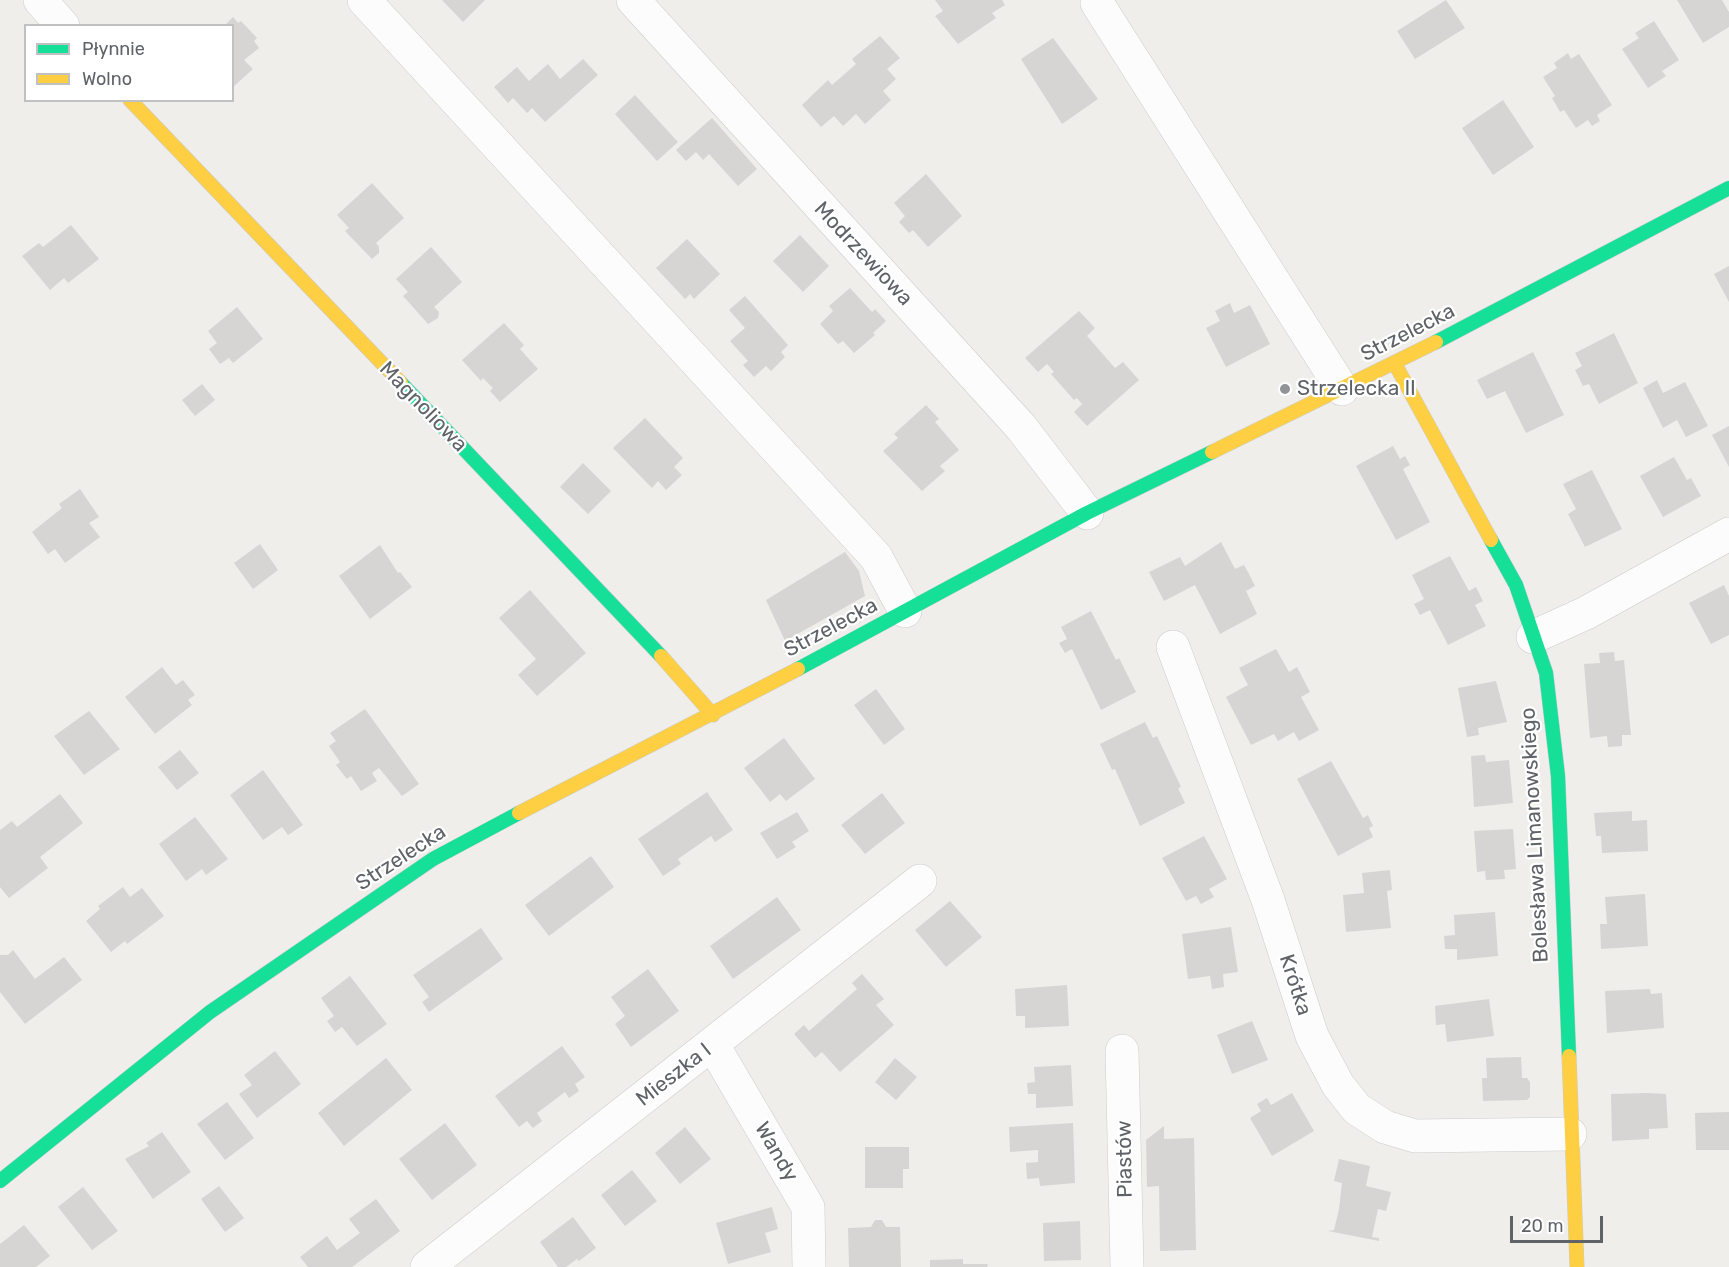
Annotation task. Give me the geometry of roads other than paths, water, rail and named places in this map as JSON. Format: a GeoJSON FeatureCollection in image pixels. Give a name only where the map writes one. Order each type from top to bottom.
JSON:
{"type":"FeatureCollection","features":[{"type":"Feature","properties":{"kind":"street"},"geometry":{"type":"LineString","coordinates":[[40,0],[61,24]]}},
{"type":"Feature","properties":{"kind":"street"},"geometry":{"type":"LineString","coordinates":[[364,0],[876,556],[905,611]]}},
{"type":"Feature","properties":{"kind":"street","name":"Modrzewiowa"},"geometry":{"type":"LineString","coordinates":[[633,0],[1021,427],[1087,513]]}},
{"type":"Feature","properties":{"kind":"street"},"geometry":{"type":"LineString","coordinates":[[1097,3],[1342,389]]}},
{"type":"Feature","properties":{"kind":"street","name":"Magnoliowa"},"geometry":{"type":"LineString","coordinates":[[132,102],[642,635],[713,715]]}},
{"type":"Feature","properties":{"kind":"street","name":"Strzelecka"},"geometry":{"type":"LineString","coordinates":[[0,1181],[210,1012],[433,859],[621,758],[713,715],[1087,513],[1395,364],[1729,188]]}},
{"type":"Feature","properties":{"kind":"street","name":"Bolesława Limanowskiego"},"geometry":{"type":"LineString","coordinates":[[1395,364],[1516,585],[1546,673],[1558,776],[1570,1134],[1577,1267]]}},
{"type":"Feature","properties":{"kind":"street"},"geometry":{"type":"LineString","coordinates":[[1533,637],[1586,613],[1729,534]]}},
{"type":"Feature","properties":{"kind":"street","name":"Krótka"},"geometry":{"type":"LineString","coordinates":[[1173,647],[1268,900],[1312,1036],[1338,1085],[1357,1109],[1385,1127],[1416,1136],[1570,1134]]}},
{"type":"Feature","properties":{"kind":"street","name":"Mieszka I"},"geometry":{"type":"LineString","coordinates":[[427,1267],[920,881]]}},
{"type":"Feature","properties":{"kind":"street","name":"Wandy"},"geometry":{"type":"LineString","coordinates":[[713,1045],[808,1207],[809,1267]]}},
{"type":"Feature","properties":{"kind":"street","name":"Piastów"},"geometry":{"type":"LineString","coordinates":[[1122,1052],[1127,1267]]}},
{"type":"Feature","properties":{"kind":"place","name":"Strzelecka II"},"geometry":{"type":"Point","coordinates":[1285,389]}}]}
